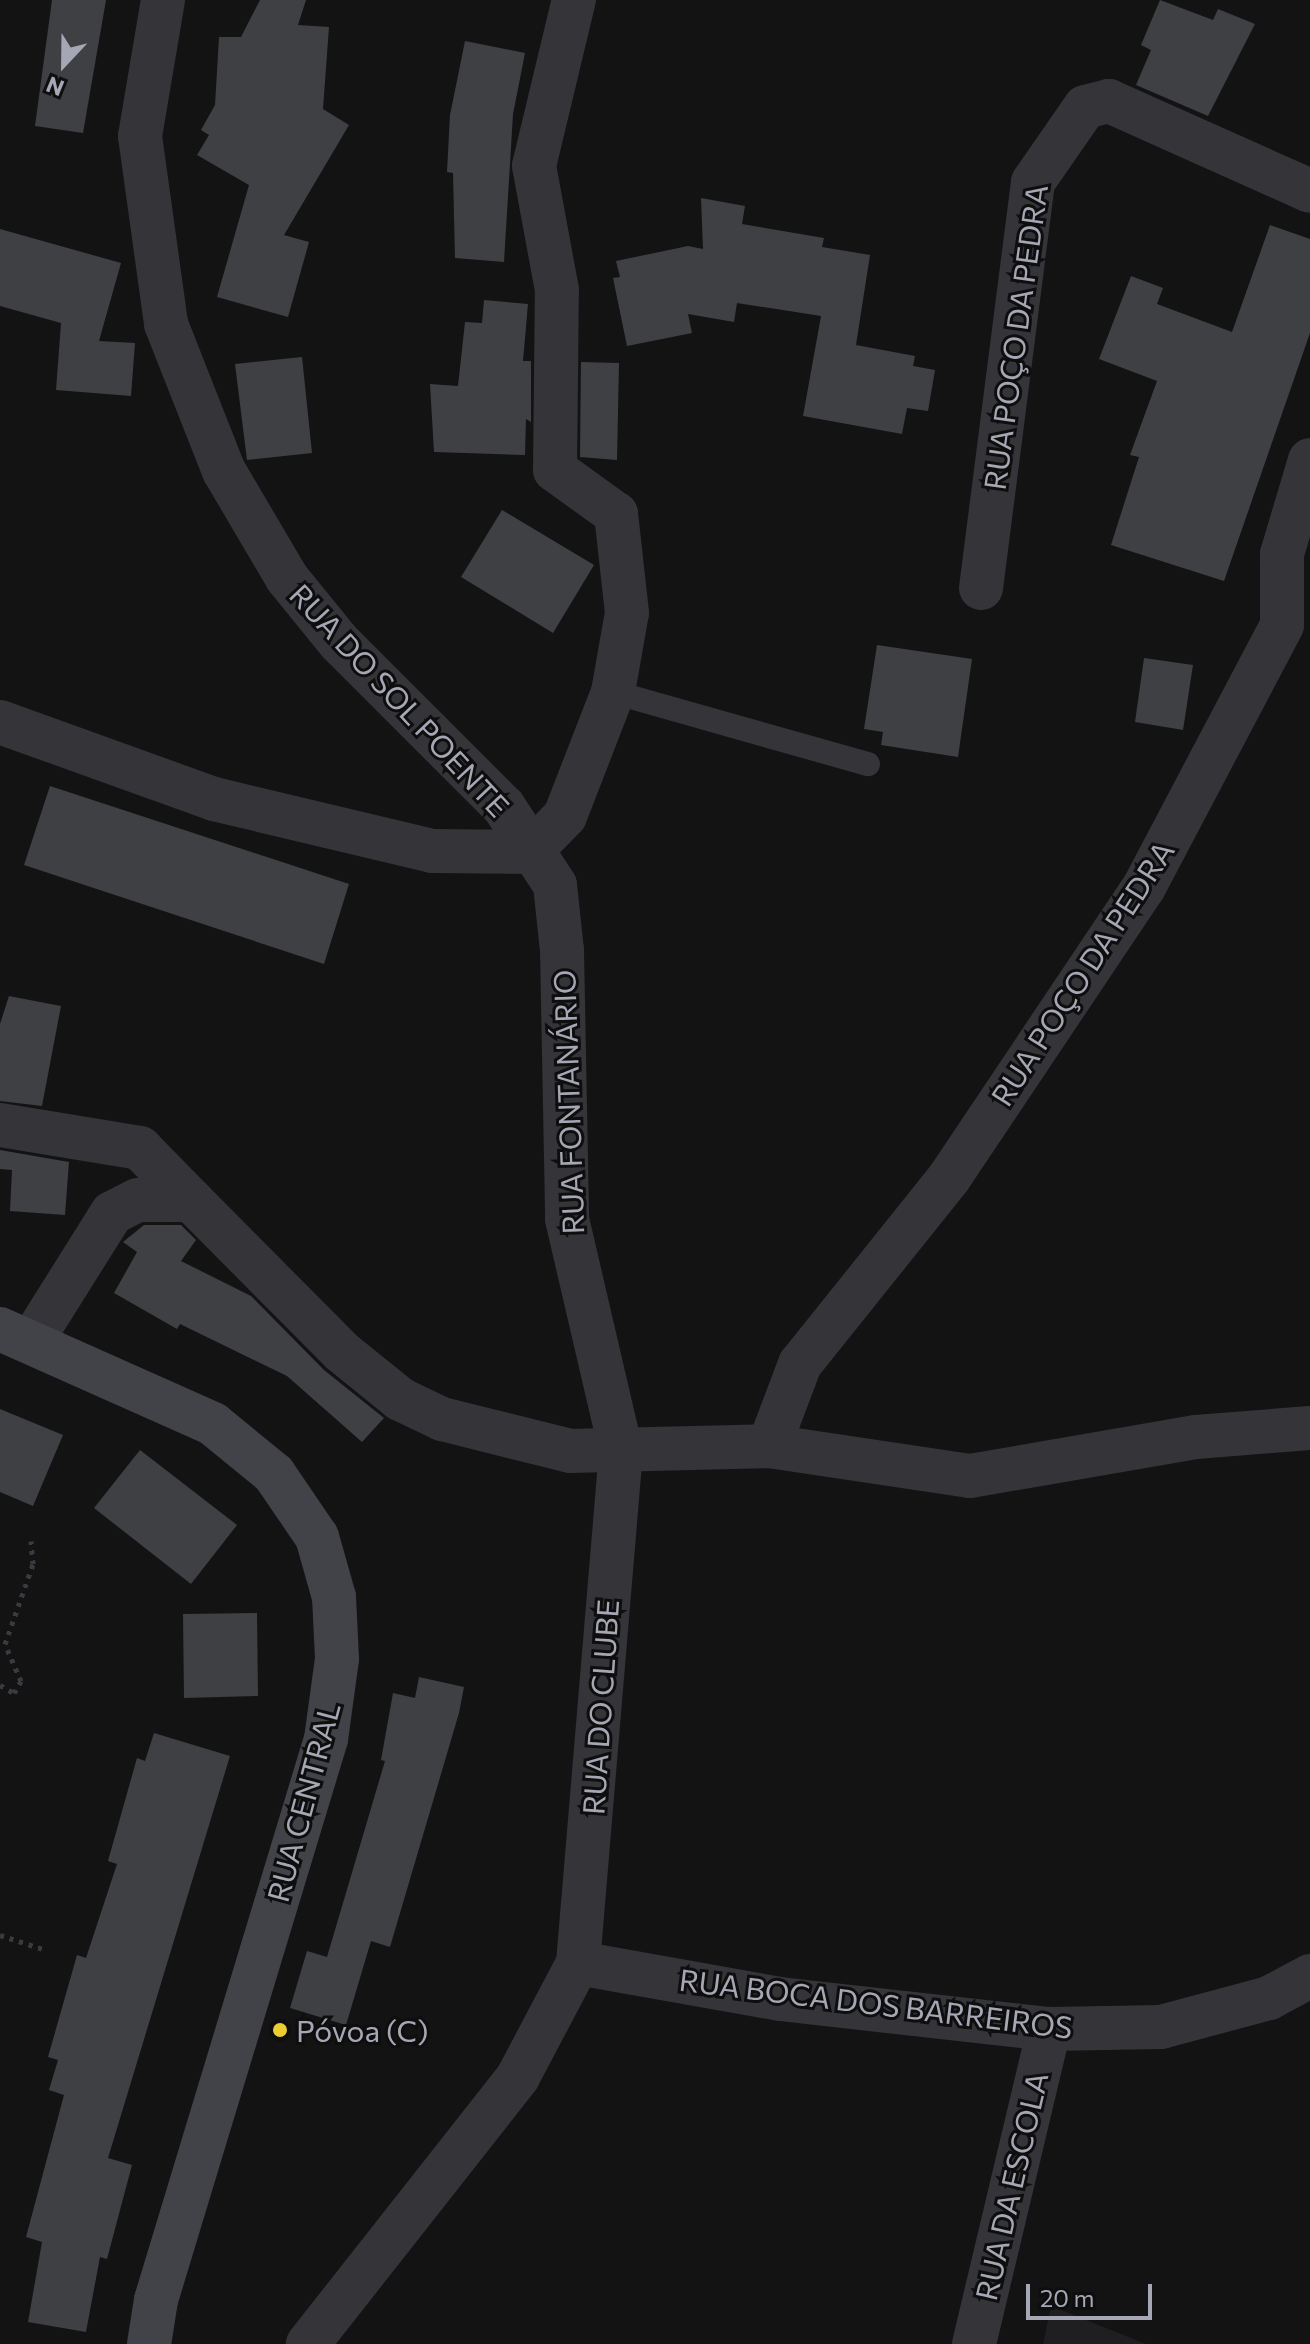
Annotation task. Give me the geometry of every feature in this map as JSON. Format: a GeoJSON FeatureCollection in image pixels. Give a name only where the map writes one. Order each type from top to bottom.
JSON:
{"type":"FeatureCollection","features":[{"type":"Feature","properties":{"kind":"street","name":"RUA DO SOL POENTE"},"geometry":{"type":"LineString","coordinates":[[163,0],[140,136],[142,152],[166,324],[224,471],[287,578],[339,642],[504,807],[530,852]]}},
{"type":"Feature","properties":{"kind":"street"},"geometry":{"type":"LineString","coordinates":[[0,722],[214,799],[432,851],[530,852],[565,816],[613,692],[627,613],[616,514],[555,470],[557,290],[534,166],[574,0]]}},
{"type":"Feature","properties":{"kind":"street","name":"RUA POÇO DA PEDRA"},"geometry":{"type":"LineString","coordinates":[[981,588],[1033,182],[1085,107],[1109,101],[1310,191]]}},
{"type":"Feature","properties":{"kind":"street","name":"RUA POÇO DA PEDRA"},"geometry":{"type":"LineString","coordinates":[[769,1446],[800,1364],[949,1178],[1144,887],[1296,615],[1282,554],[1310,460]]}},
{"type":"Feature","properties":{"kind":"street","name":"RUA FONTANÁRIO"},"geometry":{"type":"LineString","coordinates":[[530,852],[555,885],[562,950],[567,1219],[621,1451]]}},
{"type":"Feature","properties":{"kind":"street"},"geometry":{"type":"LineString","coordinates":[[0,1125],[140,1148],[342,1352],[400,1399],[442,1419],[570,1451],[769,1446],[970,1476],[1196,1437],[1310,1428]]}},
{"type":"Feature","properties":{"kind":"street"},"geometry":{"type":"LineString","coordinates":[[16,1335],[112,1213],[138,1200],[191,1200]]}},
{"type":"Feature","properties":{"kind":"street","name":"RUA CENTRAL"},"geometry":{"type":"LineString","coordinates":[[16,1335],[213,1424],[274,1474],[317,1537],[334,1597],[337,1659],[326,1739],[156,2300],[149,2344]]}},
{"type":"Feature","properties":{"kind":"street","name":"RUA DO CLUBE"},"geometry":{"type":"LineString","coordinates":[[578,1963],[621,1451]]}},
{"type":"Feature","properties":{"kind":"street"},"geometry":{"type":"LineString","coordinates":[[308,2344],[518,2077],[578,1963]]}},
{"type":"Feature","properties":{"kind":"street","name":"RUA BOCA DOS BARREIROS"},"geometry":{"type":"LineString","coordinates":[[578,1963],[780,1999],[1049,2029],[1161,2027],[1269,1998],[1310,1976]]}},
{"type":"Feature","properties":{"kind":"street","name":"RUA DA ESCOLA"},"geometry":{"type":"LineString","coordinates":[[974,2344],[1049,2029]]}},
{"type":"Feature","properties":{"kind":"lane"},"geometry":{"type":"LineString","coordinates":[[613,692],[868,764]]}},
{"type":"Feature","properties":{"kind":"path"},"geometry":{"type":"LineString","coordinates":[[0,1685],[14,1693],[21,1681],[5,1644],[33,1564],[31,1541]]}},
{"type":"Feature","properties":{"kind":"path"},"geometry":{"type":"LineString","coordinates":[[0,1935],[46,1950]]}},
{"type":"Feature","properties":{"kind":"shaded area"},"geometry":{"type":"Polygon","coordinates":[[[1051,2306],[1146,2344],[1043,2344],[1051,2306]]]}},
{"type":"Feature","properties":{"kind":"building"},"geometry":{"type":"Polygon","coordinates":[[[52,0],[106,0],[83,133],[35,126],[52,0]]]}},
{"type":"Feature","properties":{"kind":"building"},"geometry":{"type":"Polygon","coordinates":[[[260,0],[306,0],[298,25],[329,27],[323,109],[349,125],[284,235],[309,242],[288,317],[217,297],[249,185],[197,155],[209,135],[201,130],[215,105],[219,37],[241,37],[260,0]]]}},
{"type":"Feature","properties":{"kind":"building"},"geometry":{"type":"Polygon","coordinates":[[[1160,0],[1213,20],[1218,9],[1255,24],[1208,116],[1136,85],[1151,50],[1141,45],[1160,0]]]}},
{"type":"Feature","properties":{"kind":"building"},"geometry":{"type":"Polygon","coordinates":[[[465,41],[525,53],[513,114],[504,262],[455,258],[453,173],[447,172],[450,115],[465,41]]]}},
{"type":"Feature","properties":{"kind":"building"},"geometry":{"type":"Polygon","coordinates":[[[701,198],[745,206],[742,224],[824,238],[822,247],[870,255],[856,345],[915,356],[913,366],[935,370],[928,411],[907,408],[902,434],[803,416],[821,316],[737,303],[734,322],[688,314],[692,333],[627,346],[613,278],[620,277],[616,261],[688,246],[703,249],[701,198]]]}},
{"type":"Feature","properties":{"kind":"building"},"geometry":{"type":"Polygon","coordinates":[[[1270,225],[1310,239],[1310,333],[1224,581],[1111,545],[1139,457],[1130,455],[1157,381],[1099,359],[1131,276],[1163,288],[1157,304],[1232,332],[1270,225]]]}},
{"type":"Feature","properties":{"kind":"building"},"geometry":{"type":"Polygon","coordinates":[[[0,229],[121,263],[99,341],[135,343],[131,396],[56,390],[61,323],[0,306],[0,229]]]}},
{"type":"Feature","properties":{"kind":"building"},"geometry":{"type":"Polygon","coordinates":[[[484,300],[528,304],[523,361],[531,361],[531,422],[526,419],[525,455],[434,452],[430,384],[458,386],[465,322],[482,323],[484,300]]]}},
{"type":"Feature","properties":{"kind":"building"},"geometry":{"type":"Polygon","coordinates":[[[302,357],[312,453],[247,460],[235,364],[302,357]]]}},
{"type":"Feature","properties":{"kind":"building"},"geometry":{"type":"Polygon","coordinates":[[[581,362],[619,363],[617,460],[580,457],[581,362]]]}},
{"type":"Feature","properties":{"kind":"building"},"geometry":{"type":"Polygon","coordinates":[[[502,510],[594,565],[553,633],[461,577],[502,510]]]}},
{"type":"Feature","properties":{"kind":"building"},"geometry":{"type":"Polygon","coordinates":[[[877,645],[972,659],[958,757],[881,745],[883,732],[864,729],[877,645]]]}},
{"type":"Feature","properties":{"kind":"building"},"geometry":{"type":"Polygon","coordinates":[[[1144,658],[1193,665],[1183,730],[1135,722],[1144,658]]]}},
{"type":"Feature","properties":{"kind":"building"},"geometry":{"type":"Polygon","coordinates":[[[50,786],[349,884],[324,964],[24,865],[50,786]]]}},
{"type":"Feature","properties":{"kind":"building"},"geometry":{"type":"Polygon","coordinates":[[[9,996],[61,1006],[42,1106],[0,1101],[0,1024],[9,996]]]}},
{"type":"Feature","properties":{"kind":"building"},"geometry":{"type":"Polygon","coordinates":[[[0,1150],[69,1162],[65,1215],[10,1211],[12,1170],[0,1169],[0,1150]]]}},
{"type":"Feature","properties":{"kind":"building"},"geometry":{"type":"Polygon","coordinates":[[[144,1225],[181,1225],[196,1240],[181,1261],[251,1296],[324,1370],[384,1418],[362,1442],[287,1376],[180,1324],[177,1329],[114,1293],[137,1252],[123,1242],[144,1225]]]}},
{"type":"Feature","properties":{"kind":"building"},"geometry":{"type":"Polygon","coordinates":[[[0,1409],[63,1435],[33,1506],[0,1492],[0,1409]]]}},
{"type":"Feature","properties":{"kind":"building"},"geometry":{"type":"Polygon","coordinates":[[[140,1450],[237,1525],[191,1584],[94,1508],[140,1450]]]}},
{"type":"Feature","properties":{"kind":"building"},"geometry":{"type":"Polygon","coordinates":[[[257,1613],[258,1696],[184,1698],[183,1614],[257,1613]]]}},
{"type":"Feature","properties":{"kind":"building"},"geometry":{"type":"Polygon","coordinates":[[[419,1677],[464,1687],[459,1713],[390,1947],[371,1941],[346,2025],[290,2008],[307,1951],[327,1957],[385,1761],[381,1760],[393,1693],[415,1698],[419,1677]]]}},
{"type":"Feature","properties":{"kind":"building"},"geometry":{"type":"Polygon","coordinates":[[[154,1733],[230,1756],[108,2158],[132,2165],[107,2259],[100,2257],[86,2332],[28,2322],[42,2242],[26,2237],[64,2095],[49,2090],[58,2060],[48,2057],[77,1955],[86,1958],[117,1864],[108,1861],[137,1758],[145,1761],[154,1733]]]}},
{"type":"Feature","properties":{"kind":"place","name":"Póvoa (C)"},"geometry":{"type":"Point","coordinates":[280,2030]}}]}
